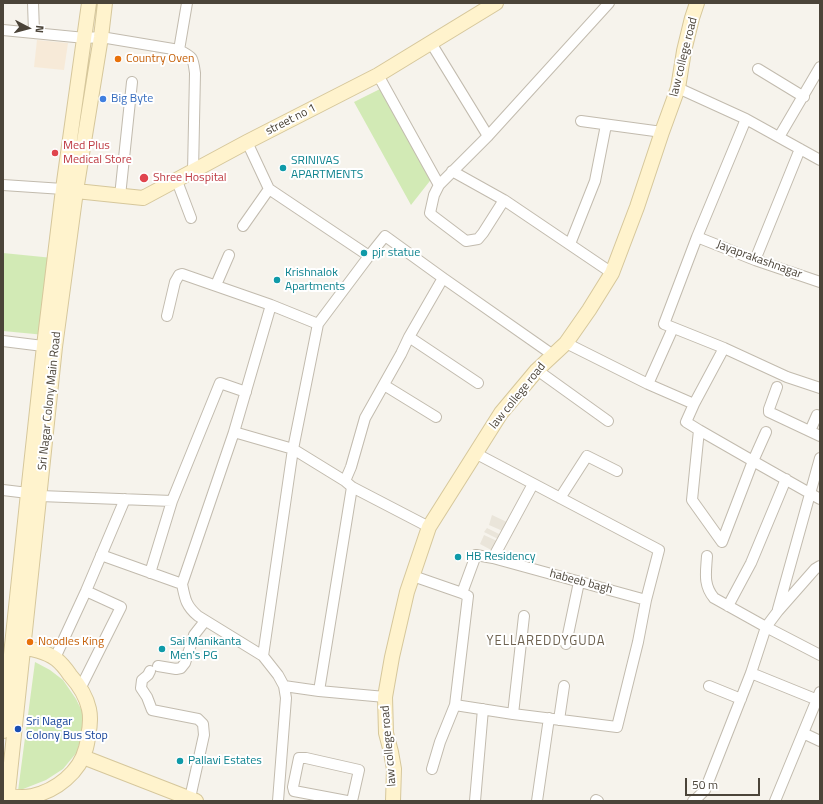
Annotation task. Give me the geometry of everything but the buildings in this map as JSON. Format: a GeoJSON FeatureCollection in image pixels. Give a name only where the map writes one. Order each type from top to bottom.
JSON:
{"type":"FeatureCollection","features":[{"type":"Feature","properties":{"kind":"main road","name":"Sri Nagar Colony Main Road"},"geometry":{"type":"LineString","coordinates":[[7,798],[18,647],[50,347],[70,190],[89,3]]}},
{"type":"Feature","properties":{"kind":"main road","name":"Sri Nagar Colony Main Road"},"geometry":{"type":"LineString","coordinates":[[70,190],[102,37],[106,3]]}},
{"type":"Feature","properties":{"kind":"main road","name":"street no 1"},"geometry":{"type":"LineString","coordinates":[[70,190],[143,198],[378,75],[496,3]]}},
{"type":"Feature","properties":{"kind":"main road","name":"law college road"},"geometry":{"type":"LineString","coordinates":[[393,801],[394,769],[386,733],[384,697],[393,650],[407,592],[429,527],[501,413],[537,370],[566,343],[612,273],[637,207],[678,88],[684,51],[692,18],[698,3]]}},
{"type":"Feature","properties":{"kind":"main road","name":"Sri Nagar Colony Main Road"},"geometry":{"type":"LineString","coordinates":[[3,724],[18,647]]}},
{"type":"Feature","properties":{"kind":"main road"},"geometry":{"type":"LineString","coordinates":[[7,798],[33,796],[54,788],[73,773],[83,757],[90,723],[89,709],[81,687],[55,658],[40,651],[18,647]]}},
{"type":"Feature","properties":{"kind":"main road"},"geometry":{"type":"LineString","coordinates":[[83,757],[171,797],[193,800]]}},
{"type":"Feature","properties":{"kind":"street"},"geometry":{"type":"LineString","coordinates":[[33,3],[34,32]]}},
{"type":"Feature","properties":{"kind":"street"},"geometry":{"type":"LineString","coordinates":[[179,50],[187,3]]}},
{"type":"Feature","properties":{"kind":"street"},"geometry":{"type":"LineString","coordinates":[[504,200],[478,239],[466,242],[430,213],[434,195],[439,185],[488,136],[610,3]]}},
{"type":"Feature","properties":{"kind":"street"},"geometry":{"type":"LineString","coordinates":[[3,30],[85,38],[102,37],[179,50],[190,55],[194,62],[195,73],[193,172]]}},
{"type":"Feature","properties":{"kind":"street"},"geometry":{"type":"LineString","coordinates":[[431,43],[488,136]]}},
{"type":"Feature","properties":{"kind":"street"},"geometry":{"type":"LineString","coordinates":[[779,137],[804,97],[820,67]]}},
{"type":"Feature","properties":{"kind":"street"},"geometry":{"type":"LineString","coordinates":[[758,69],[804,97]]}},
{"type":"Feature","properties":{"kind":"street"},"geometry":{"type":"LineString","coordinates":[[378,75],[439,185]]}},
{"type":"Feature","properties":{"kind":"street"},"geometry":{"type":"LineString","coordinates":[[120,196],[132,82]]}},
{"type":"Feature","properties":{"kind":"street"},"geometry":{"type":"LineString","coordinates":[[678,88],[746,119],[820,160]]}},
{"type":"Feature","properties":{"kind":"street"},"geometry":{"type":"LineString","coordinates":[[648,384],[669,326],[698,237],[746,119]]}},
{"type":"Feature","properties":{"kind":"street"},"geometry":{"type":"LineString","coordinates":[[581,121],[662,132]]}},
{"type":"Feature","properties":{"kind":"street"},"geometry":{"type":"LineString","coordinates":[[570,244],[595,181],[606,125]]}},
{"type":"Feature","properties":{"kind":"street"},"geometry":{"type":"LineString","coordinates":[[248,142],[270,189],[368,256]]}},
{"type":"Feature","properties":{"kind":"street"},"geometry":{"type":"LineString","coordinates":[[755,260],[800,149]]}},
{"type":"Feature","properties":{"kind":"street"},"geometry":{"type":"LineString","coordinates":[[452,171],[504,200],[612,273]]}},
{"type":"Feature","properties":{"kind":"street"},"geometry":{"type":"LineString","coordinates":[[176,181],[191,218]]}},
{"type":"Feature","properties":{"kind":"street"},"geometry":{"type":"LineString","coordinates":[[3,184],[70,190]]}},
{"type":"Feature","properties":{"kind":"street"},"geometry":{"type":"LineString","coordinates":[[243,226],[270,189]]}},
{"type":"Feature","properties":{"kind":"street"},"geometry":{"type":"LineString","coordinates":[[263,656],[293,449],[318,324],[368,256],[386,236],[553,355]]}},
{"type":"Feature","properties":{"kind":"street","name":"Jayaprakashnagar"},"geometry":{"type":"LineString","coordinates":[[698,237],[755,260],[820,282]]}},
{"type":"Feature","properties":{"kind":"street"},"geometry":{"type":"LineString","coordinates":[[216,285],[229,255]]}},
{"type":"Feature","properties":{"kind":"street"},"geometry":{"type":"LineString","coordinates":[[167,316],[175,282],[179,275],[182,274],[271,305],[318,324]]}},
{"type":"Feature","properties":{"kind":"street"},"geometry":{"type":"LineString","coordinates":[[319,691],[351,467],[365,418],[443,278]]}},
{"type":"Feature","properties":{"kind":"street"},"geometry":{"type":"LineString","coordinates":[[271,305],[234,432],[182,584],[185,599],[191,610],[205,621],[263,656],[278,675],[284,686],[286,698],[278,801]]}},
{"type":"Feature","properties":{"kind":"street"},"geometry":{"type":"LineString","coordinates":[[669,326],[724,348],[787,377],[820,388]]}},
{"type":"Feature","properties":{"kind":"street"},"geometry":{"type":"LineString","coordinates":[[409,337],[478,383]]}},
{"type":"Feature","properties":{"kind":"street"},"geometry":{"type":"LineString","coordinates":[[3,341],[50,347]]}},
{"type":"Feature","properties":{"kind":"street"},"geometry":{"type":"LineString","coordinates":[[566,343],[648,384],[694,404]]}},
{"type":"Feature","properties":{"kind":"street"},"geometry":{"type":"LineString","coordinates":[[724,348],[686,422],[820,499]]}},
{"type":"Feature","properties":{"kind":"street"},"geometry":{"type":"LineString","coordinates":[[537,370],[608,421]]}},
{"type":"Feature","properties":{"kind":"street"},"geometry":{"type":"LineString","coordinates":[[150,573],[172,501],[220,383],[246,392]]}},
{"type":"Feature","properties":{"kind":"street"},"geometry":{"type":"LineString","coordinates":[[384,385],[436,417]]}},
{"type":"Feature","properties":{"kind":"street"},"geometry":{"type":"LineString","coordinates":[[777,387],[769,412],[815,425]]}},
{"type":"Feature","properties":{"kind":"street"},"geometry":{"type":"LineString","coordinates":[[699,430],[692,500],[722,542],[753,461],[766,432]]}},
{"type":"Feature","properties":{"kind":"street"},"geometry":{"type":"LineString","coordinates":[[234,432],[293,449],[349,484],[429,527]]}},
{"type":"Feature","properties":{"kind":"street"},"geometry":{"type":"LineString","coordinates":[[455,705],[617,727],[659,550],[475,453]]}},
{"type":"Feature","properties":{"kind":"street"},"geometry":{"type":"LineString","coordinates":[[560,498],[587,456],[617,471]]}},
{"type":"Feature","properties":{"kind":"street"},"geometry":{"type":"LineString","coordinates":[[778,611],[820,458]]}},
{"type":"Feature","properties":{"kind":"street"},"geometry":{"type":"LineString","coordinates":[[728,606],[751,563],[786,479]]}},
{"type":"Feature","properties":{"kind":"street"},"geometry":{"type":"LineString","coordinates":[[493,558],[533,484]]}},
{"type":"Feature","properties":{"kind":"street"},"geometry":{"type":"LineString","coordinates":[[3,490],[34,495],[172,501]]}},
{"type":"Feature","properties":{"kind":"street"},"geometry":{"type":"LineString","coordinates":[[55,658],[86,591],[125,499]]}},
{"type":"Feature","properties":{"kind":"street"},"geometry":{"type":"LineString","coordinates":[[101,555],[182,584]]}},
{"type":"Feature","properties":{"kind":"street","name":"habeeb bagh"},"geometry":{"type":"LineString","coordinates":[[462,594],[476,555],[493,558],[646,600]]}},
{"type":"Feature","properties":{"kind":"street"},"geometry":{"type":"LineString","coordinates":[[707,556],[705,579],[710,594],[714,598],[766,627],[820,654]]}},
{"type":"Feature","properties":{"kind":"street"},"geometry":{"type":"LineString","coordinates":[[693,801],[705,790],[751,673],[766,627],[815,569],[820,566]]}},
{"type":"Feature","properties":{"kind":"street"},"geometry":{"type":"LineString","coordinates":[[412,576],[468,596],[455,705],[440,742],[432,768]]}},
{"type":"Feature","properties":{"kind":"street"},"geometry":{"type":"LineString","coordinates":[[566,644],[579,582]]}},
{"type":"Feature","properties":{"kind":"street"},"geometry":{"type":"LineString","coordinates":[[81,687],[121,607],[86,591]]}},
{"type":"Feature","properties":{"kind":"street"},"geometry":{"type":"LineString","coordinates":[[513,714],[524,616]]}},
{"type":"Feature","properties":{"kind":"street"},"geometry":{"type":"LineString","coordinates":[[193,800],[204,735],[203,724],[198,719],[152,710],[148,697],[141,688],[142,680],[154,668],[176,669],[181,668],[185,664],[194,635],[205,621]]}},
{"type":"Feature","properties":{"kind":"street"},"geometry":{"type":"LineString","coordinates":[[751,673],[819,698],[775,801]]}},
{"type":"Feature","properties":{"kind":"street"},"geometry":{"type":"LineString","coordinates":[[284,686],[384,697]]}},
{"type":"Feature","properties":{"kind":"street"},"geometry":{"type":"LineString","coordinates":[[559,720],[564,686]]}},
{"type":"Feature","properties":{"kind":"street"},"geometry":{"type":"LineString","coordinates":[[709,686],[741,699]]}},
{"type":"Feature","properties":{"kind":"street"},"geometry":{"type":"LineString","coordinates":[[475,801],[484,709]]}},
{"type":"Feature","properties":{"kind":"street"},"geometry":{"type":"LineString","coordinates":[[537,801],[549,718]]}},
{"type":"Feature","properties":{"kind":"street"},"geometry":{"type":"LineString","coordinates":[[803,733],[820,741]]}},
{"type":"Feature","properties":{"kind":"street"},"geometry":{"type":"LineString","coordinates":[[347,801],[294,791],[293,788],[298,759],[306,758],[359,770],[352,801]]}},
{"type":"Feature","properties":{"kind":"street"},"geometry":{"type":"LineString","coordinates":[[281,766],[296,769]]}},
{"type":"Feature","properties":{"kind":"street"},"geometry":{"type":"LineString","coordinates":[[279,783],[294,784]]}},
{"type":"Feature","properties":{"kind":"shaded area"},"geometry":{"type":"Polygon","coordinates":[[[37,40],[68,43],[64,70],[34,67],[37,40]]]}},
{"type":"Feature","properties":{"kind":"shaded area"},"geometry":{"type":"Polygon","coordinates":[[[492,515],[509,523],[505,532],[489,525],[492,515]]]}},
{"type":"Feature","properties":{"kind":"shaded area"},"geometry":{"type":"Polygon","coordinates":[[[487,528],[501,535],[498,539],[484,532],[487,528]]]}},
{"type":"Feature","properties":{"kind":"shaded area"},"geometry":{"type":"Polygon","coordinates":[[[484,535],[497,541],[493,551],[480,544],[484,535]]]}},
{"type":"Feature","properties":{"kind":"green space"},"geometry":{"type":"Polygon","coordinates":[[[380,89],[433,177],[411,205],[354,102],[380,89]]]}},
{"type":"Feature","properties":{"kind":"green space"},"geometry":{"type":"Polygon","coordinates":[[[3,253],[53,258],[45,335],[3,331],[3,253]]]}},
{"type":"Feature","properties":{"kind":"green space"},"geometry":{"type":"Polygon","coordinates":[[[35,662],[50,670],[63,680],[76,699],[82,711],[82,733],[77,752],[63,769],[46,780],[18,791],[35,662]]]}},
{"type":"Feature","properties":{"kind":"place","name":"Country Oven"},"geometry":{"type":"Point","coordinates":[118,59]}},
{"type":"Feature","properties":{"kind":"place","name":"Big Byte"},"geometry":{"type":"Point","coordinates":[103,99]}},
{"type":"Feature","properties":{"kind":"place","name":"Med Plus Medical Store"},"geometry":{"type":"Point","coordinates":[55,153]}},
{"type":"Feature","properties":{"kind":"place","name":"SRINIVAS APARTMENTS"},"geometry":{"type":"Point","coordinates":[283,168]}},
{"type":"Feature","properties":{"kind":"place","name":"Shree Hospital"},"geometry":{"type":"Point","coordinates":[144,178]}},
{"type":"Feature","properties":{"kind":"place","name":"pjr statue"},"geometry":{"type":"Point","coordinates":[364,253]}},
{"type":"Feature","properties":{"kind":"place","name":"Krishnalok Apartments"},"geometry":{"type":"Point","coordinates":[277,280]}},
{"type":"Feature","properties":{"kind":"place","name":"HB Residency"},"geometry":{"type":"Point","coordinates":[458,557]}},
{"type":"Feature","properties":{"kind":"place","name":"Noodles King"},"geometry":{"type":"Point","coordinates":[30,642]}},
{"type":"Feature","properties":{"kind":"place","name":"Sai Manikanta Men's PG"},"geometry":{"type":"Point","coordinates":[162,649]}},
{"type":"Feature","properties":{"kind":"place","name":"Sri Nagar Colony Bus Stop"},"geometry":{"type":"Point","coordinates":[18,729]}},
{"type":"Feature","properties":{"kind":"place","name":"Pallavi Estates"},"geometry":{"type":"Point","coordinates":[180,761]}},
{"type":"Feature","properties":{"kind":"district","name":"YELLAREDDYGUDA"},"geometry":{"type":"Point","coordinates":[546,642]}}]}
